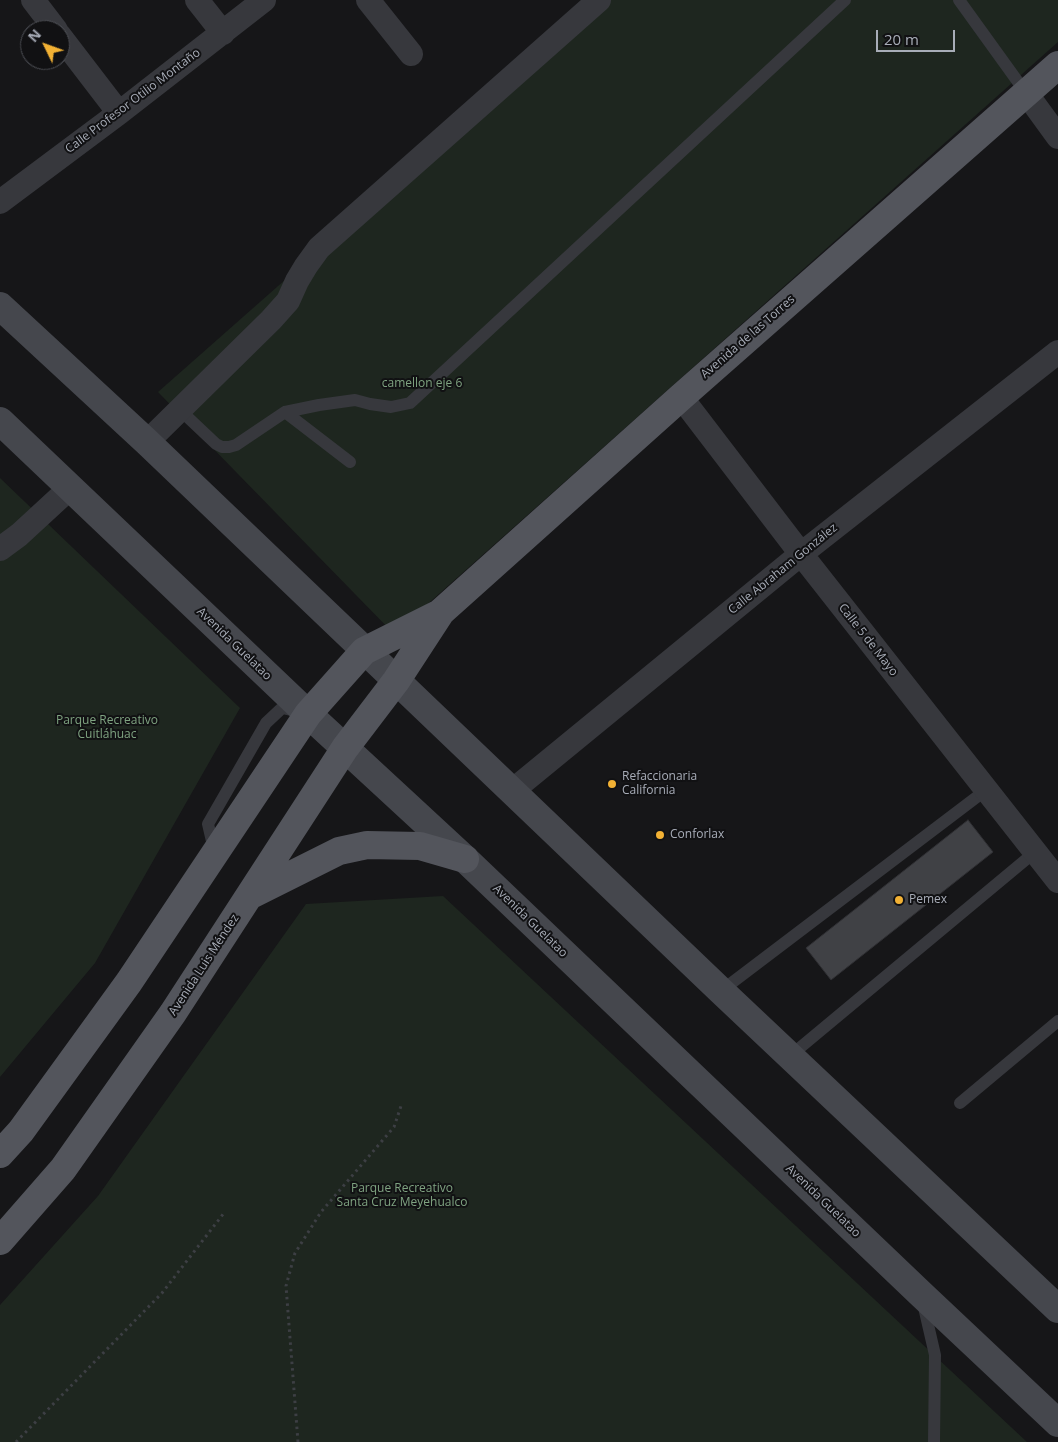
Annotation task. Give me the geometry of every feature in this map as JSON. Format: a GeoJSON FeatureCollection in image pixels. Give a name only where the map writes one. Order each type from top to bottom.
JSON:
{"type":"FeatureCollection","features":[{"type":"Feature","properties":{"kind":"main road","name":"Avenida de las Torres"},"geometry":{"type":"LineString","coordinates":[[396,681],[441,612],[681,397],[1058,65]]}},
{"type":"Feature","properties":{"kind":"main road"},"geometry":{"type":"LineString","coordinates":[[0,306],[147,442],[721,991],[1058,1309]]}},
{"type":"Feature","properties":{"kind":"main road","name":"Avenida Guelatao"},"geometry":{"type":"LineString","coordinates":[[0,420],[1058,1423]]}},
{"type":"Feature","properties":{"kind":"main road","name":"Avenida de las Torres"},"geometry":{"type":"LineString","coordinates":[[364,650],[441,612]]}},
{"type":"Feature","properties":{"kind":"main road"},"geometry":{"type":"LineString","coordinates":[[0,1154],[20,1131],[129,982],[308,714],[364,650]]}},
{"type":"Feature","properties":{"kind":"main road","name":"Avenida Luis Méndez"},"geometry":{"type":"LineString","coordinates":[[0,1241],[63,1169],[173,1013],[345,748],[396,681]]}},
{"type":"Feature","properties":{"kind":"main road"},"geometry":{"type":"LineString","coordinates":[[249,896],[339,851],[367,846],[420,846],[465,859]]}},
{"type":"Feature","properties":{"kind":"street"},"geometry":{"type":"LineString","coordinates":[[33,0],[48,20]]}},
{"type":"Feature","properties":{"kind":"street"},"geometry":{"type":"LineString","coordinates":[[197,0],[222,33]]}},
{"type":"Feature","properties":{"kind":"street","name":"Calle Profesor Otilio Montaño"},"geometry":{"type":"LineString","coordinates":[[0,202],[264,0]]}},
{"type":"Feature","properties":{"kind":"street"},"geometry":{"type":"LineString","coordinates":[[368,0],[411,54]]}},
{"type":"Feature","properties":{"kind":"street"},"geometry":{"type":"LineString","coordinates":[[147,442],[288,301],[302,273],[319,248],[599,0]]}},
{"type":"Feature","properties":{"kind":"street"},"geometry":{"type":"LineString","coordinates":[[70,49],[119,112]]}},
{"type":"Feature","properties":{"kind":"street"},"geometry":{"type":"LineString","coordinates":[[1026,94],[1058,137]]}},
{"type":"Feature","properties":{"kind":"street","name":"Calle Abraham González"},"geometry":{"type":"LineString","coordinates":[[512,791],[801,554],[1058,352]]}},
{"type":"Feature","properties":{"kind":"street","name":"Calle 5 de Mayo"},"geometry":{"type":"LineString","coordinates":[[681,397],[801,554],[1058,881]]}},
{"type":"Feature","properties":{"kind":"street"},"geometry":{"type":"LineString","coordinates":[[0,549],[19,535],[70,488]]}},
{"type":"Feature","properties":{"kind":"lane"},"geometry":{"type":"LineString","coordinates":[[180,410],[216,444],[229,448],[285,412],[355,400],[391,407],[410,403],[845,0]]}},
{"type":"Feature","properties":{"kind":"lane"},"geometry":{"type":"LineString","coordinates":[[959,0],[1026,94]]}},
{"type":"Feature","properties":{"kind":"lane"},"geometry":{"type":"LineString","coordinates":[[285,412],[350,462]]}},
{"type":"Feature","properties":{"kind":"lane"},"geometry":{"type":"LineString","coordinates":[[721,991],[986,790]]}},
{"type":"Feature","properties":{"kind":"lane"},"geometry":{"type":"LineString","coordinates":[[790,1056],[1035,852]]}},
{"type":"Feature","properties":{"kind":"lane"},"geometry":{"type":"LineString","coordinates":[[960,1103],[1058,1021]]}},
{"type":"Feature","properties":{"kind":"lane"},"geometry":{"type":"LineString","coordinates":[[922,1295],[935,1355],[934,1442]]}},
{"type":"Feature","properties":{"kind":"path"},"geometry":{"type":"LineString","coordinates":[[298,1442],[286,1286],[295,1253],[321,1212],[394,1128],[402,1103]]}},
{"type":"Feature","properties":{"kind":"path"},"geometry":{"type":"LineString","coordinates":[[16,1442],[162,1293],[224,1213]]}},
{"type":"Feature","properties":{"kind":"green space","name":"camellon eje 6"},"geometry":{"type":"Polygon","coordinates":[[[602,0],[1058,0],[1058,42],[394,634],[158,392],[602,0]]]}},
{"type":"Feature","properties":{"kind":"green space","name":"Parque Recreativo Cuitláhuac"},"geometry":{"type":"Polygon","coordinates":[[[0,478],[240,708],[95,963],[0,1077],[0,478]]]}},
{"type":"Feature","properties":{"kind":"green space","name":"Parque Recreativo Santa Cruz Meyehualco"},"geometry":{"type":"Polygon","coordinates":[[[443,896],[1027,1442],[0,1442],[0,1305],[98,1196],[306,904],[443,896]]]}},
{"type":"Feature","properties":{"kind":"building","name":"Pemex"},"geometry":{"type":"Polygon","coordinates":[[[968,820],[993,852],[831,980],[806,948],[968,820]]]}},
{"type":"Feature","properties":{"kind":"place","name":"Refaccionaria California"},"geometry":{"type":"Point","coordinates":[612,784]}},
{"type":"Feature","properties":{"kind":"place","name":"Conforlax"},"geometry":{"type":"Point","coordinates":[660,835]}},
{"type":"Feature","properties":{"kind":"place","name":"Pemex"},"geometry":{"type":"Point","coordinates":[899,900]}}]}
